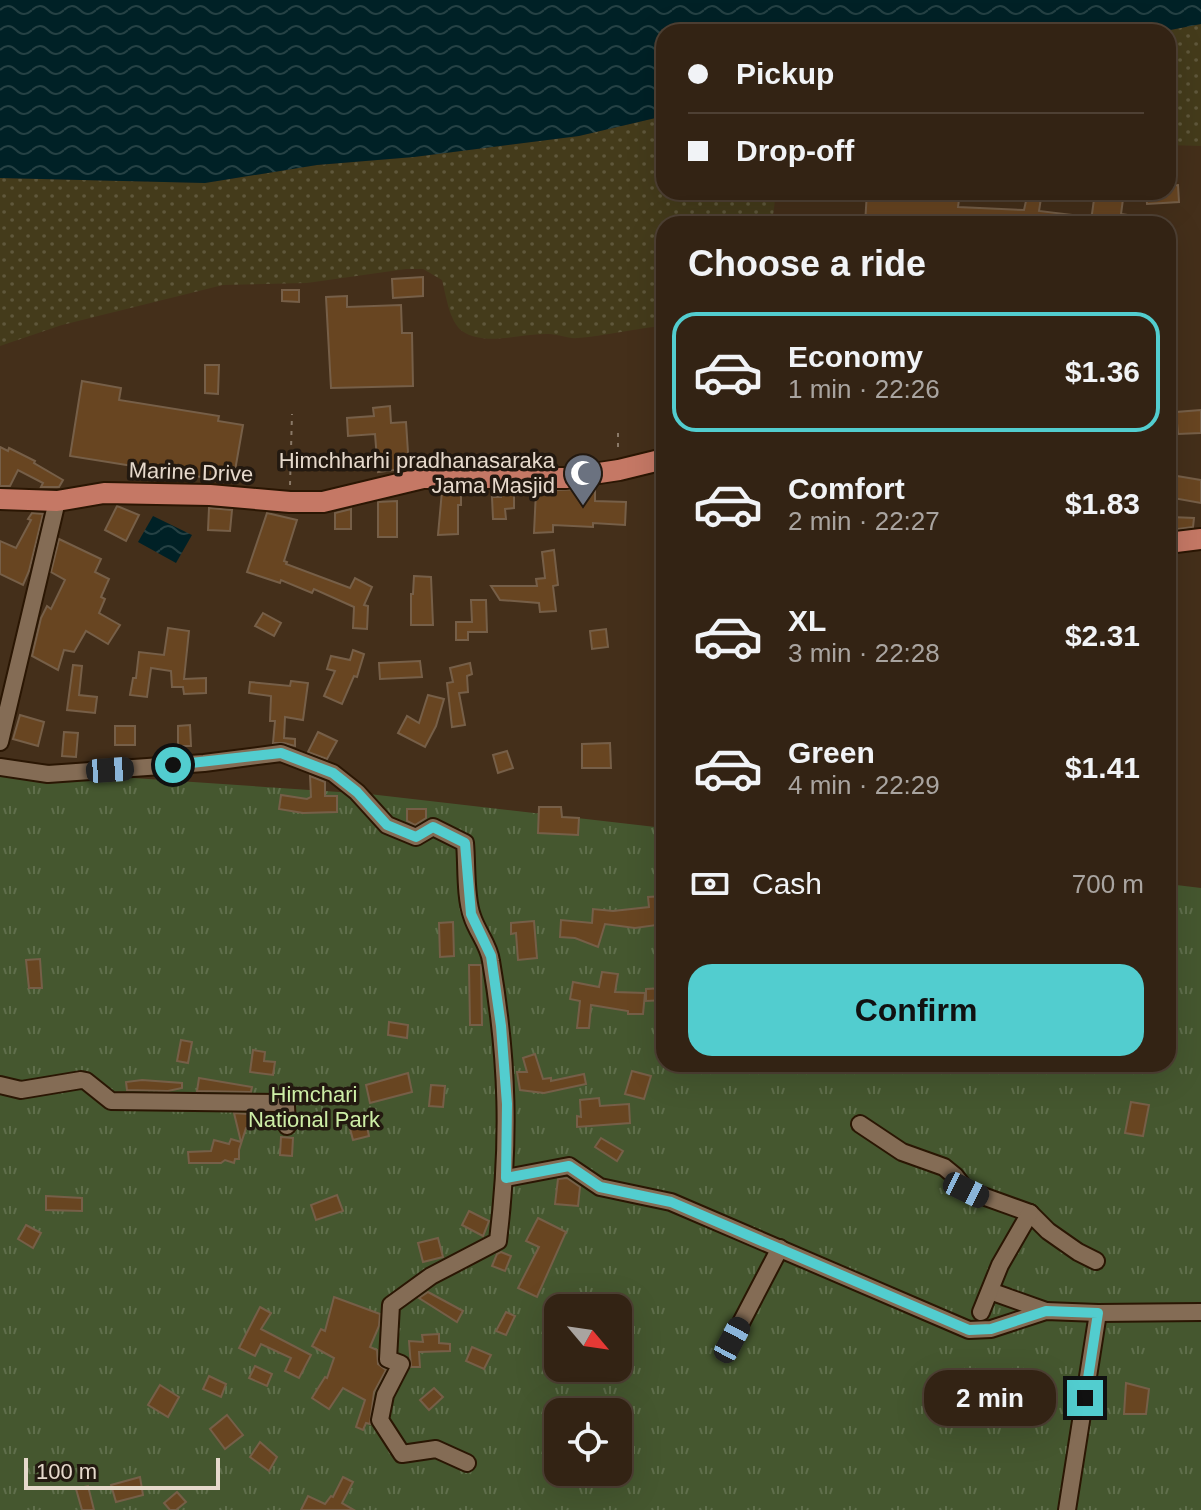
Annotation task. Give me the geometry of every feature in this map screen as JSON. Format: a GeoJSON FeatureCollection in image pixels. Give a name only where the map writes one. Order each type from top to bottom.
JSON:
{"type":"FeatureCollection","features":[{"type":"Feature","properties":{"kind":"main road","name":"Marine Drive"},"geometry":{"type":"LineString","coordinates":[[0,499],[57,501],[104,493],[323,502],[423,478],[566,478],[656,461]]}},
{"type":"Feature","properties":{"kind":"main road"},"geometry":{"type":"LineString","coordinates":[[1176,542],[1201,539]]}},
{"type":"Feature","properties":{"kind":"street"},"geometry":{"type":"LineString","coordinates":[[0,742],[57,501]]}},
{"type":"Feature","properties":{"kind":"street"},"geometry":{"type":"LineString","coordinates":[[0,767],[48,774],[204,763],[281,753],[333,773],[357,792],[387,825],[416,837],[433,827],[465,843],[471,914],[491,956],[501,1026],[507,1104],[506,1178],[498,1241],[431,1276],[391,1305],[388,1359],[401,1364],[385,1395],[380,1420],[402,1454],[436,1449],[467,1463]]}},
{"type":"Feature","properties":{"kind":"street"},"geometry":{"type":"LineString","coordinates":[[0,1085],[21,1090],[81,1080],[111,1101],[281,1103],[286,1106],[287,1126]]}},
{"type":"Feature","properties":{"kind":"street"},"geometry":{"type":"LineString","coordinates":[[860,1124],[902,1152],[944,1167],[966,1190],[1030,1213],[1058,1238],[1096,1261]]}},
{"type":"Feature","properties":{"kind":"street"},"geometry":{"type":"LineString","coordinates":[[506,1178],[569,1166],[600,1187],[671,1202],[969,1330],[991,1329],[1046,1311]]}},
{"type":"Feature","properties":{"kind":"street"},"geometry":{"type":"LineString","coordinates":[[981,1312],[1000,1265],[1030,1213]]}},
{"type":"Feature","properties":{"kind":"street"},"geometry":{"type":"LineString","coordinates":[[732,1340],[780,1248]]}},
{"type":"Feature","properties":{"kind":"street"},"geometry":{"type":"LineString","coordinates":[[990,1291],[1046,1311],[1201,1312]]}},
{"type":"Feature","properties":{"kind":"street"},"geometry":{"type":"LineString","coordinates":[[1067,1510],[1098,1313]]}},
{"type":"Feature","properties":{"kind":"path"},"geometry":{"type":"LineString","coordinates":[[290,502],[292,414]]}},
{"type":"Feature","properties":{"kind":"sand"},"geometry":{"type":"Polygon","coordinates":[[[1201,24],[1201,146],[1176,145],[1176,29],[1201,24]]]}},
{"type":"Feature","properties":{"kind":"sand"},"geometry":{"type":"Polygon","coordinates":[[[656,118],[656,200],[775,200],[773,216],[656,216],[656,327],[578,338],[548,334],[492,339],[471,336],[454,321],[442,280],[423,269],[406,269],[307,283],[223,285],[62,325],[0,346],[0,178],[205,183],[317,165],[414,157],[579,136],[656,118]]]}},
{"type":"Feature","properties":{"kind":"green space","name":"Himchari National Park"},"geometry":{"type":"Polygon","coordinates":[[[0,769],[369,794],[656,827],[656,1072],[1176,1072],[1176,885],[1201,888],[1201,1510],[0,1510],[0,769]]]}},
{"type":"Feature","properties":{"kind":"water"},"geometry":{"type":"Polygon","coordinates":[[[0,0],[1201,0],[1201,24],[1176,29],[1176,24],[656,24],[656,118],[579,136],[414,157],[317,165],[205,183],[0,178],[0,0]]]}},
{"type":"Feature","properties":{"kind":"water"},"geometry":{"type":"Polygon","coordinates":[[[153,516],[192,535],[176,563],[138,542],[153,516]]]}},
{"type":"Feature","properties":{"kind":"building"},"geometry":{"type":"Polygon","coordinates":[[[1176,185],[1179,202],[1147,204],[1147,200],[1176,200],[1176,185]]]}},
{"type":"Feature","properties":{"kind":"building"},"geometry":{"type":"Polygon","coordinates":[[[866,200],[959,200],[958,207],[1024,210],[1026,200],[1041,200],[1039,211],[1081,216],[866,216],[866,200]]]}},
{"type":"Feature","properties":{"kind":"building"},"geometry":{"type":"Polygon","coordinates":[[[1094,200],[1123,200],[1121,214],[1135,216],[1090,216],[1094,200]]]}},
{"type":"Feature","properties":{"kind":"building"},"geometry":{"type":"Polygon","coordinates":[[[423,277],[423,296],[393,298],[392,279],[423,277]]]}},
{"type":"Feature","properties":{"kind":"building"},"geometry":{"type":"Polygon","coordinates":[[[282,290],[299,290],[299,302],[282,301],[282,290]]]}},
{"type":"Feature","properties":{"kind":"building"},"geometry":{"type":"Polygon","coordinates":[[[347,296],[347,307],[401,305],[402,333],[412,333],[413,386],[331,388],[326,297],[347,296]]]}},
{"type":"Feature","properties":{"kind":"building"},"geometry":{"type":"Polygon","coordinates":[[[205,365],[219,365],[218,394],[205,393],[205,365]]]}},
{"type":"Feature","properties":{"kind":"building"},"geometry":{"type":"Polygon","coordinates":[[[82,381],[121,388],[119,400],[219,416],[218,421],[243,425],[233,482],[70,456],[82,381]]]}},
{"type":"Feature","properties":{"kind":"building"},"geometry":{"type":"Polygon","coordinates":[[[390,406],[391,423],[406,422],[409,468],[378,472],[375,434],[348,436],[347,418],[374,416],[373,408],[390,406]]]}},
{"type":"Feature","properties":{"kind":"building"},"geometry":{"type":"Polygon","coordinates":[[[1201,410],[1201,433],[1178,434],[1176,412],[1201,410]]]}},
{"type":"Feature","properties":{"kind":"building"},"geometry":{"type":"Polygon","coordinates":[[[0,447],[8,451],[9,448],[35,461],[63,480],[59,487],[41,487],[43,483],[18,470],[10,486],[0,486],[0,447]]]}},
{"type":"Feature","properties":{"kind":"building"},"geometry":{"type":"Polygon","coordinates":[[[1177,476],[1201,480],[1201,503],[1176,499],[1177,476]]]}},
{"type":"Feature","properties":{"kind":"building"},"geometry":{"type":"Polygon","coordinates":[[[595,490],[595,501],[626,502],[625,525],[553,525],[553,532],[534,533],[536,491],[595,490]]]}},
{"type":"Feature","properties":{"kind":"building"},"geometry":{"type":"Polygon","coordinates":[[[442,491],[461,491],[458,534],[438,535],[442,491]]]}},
{"type":"Feature","properties":{"kind":"building"},"geometry":{"type":"Polygon","coordinates":[[[501,491],[514,491],[514,508],[505,509],[506,519],[493,519],[492,497],[501,497],[501,491]]]}},
{"type":"Feature","properties":{"kind":"building"},"geometry":{"type":"Polygon","coordinates":[[[397,501],[397,537],[378,537],[378,502],[397,501]]]}},
{"type":"Feature","properties":{"kind":"building"},"geometry":{"type":"Polygon","coordinates":[[[117,506],[139,515],[126,541],[105,530],[117,506]]]}},
{"type":"Feature","properties":{"kind":"building"},"geometry":{"type":"Polygon","coordinates":[[[209,508],[232,510],[230,531],[208,530],[209,508]]]}},
{"type":"Feature","properties":{"kind":"building"},"geometry":{"type":"Polygon","coordinates":[[[351,509],[351,529],[335,529],[335,513],[351,509]]]}},
{"type":"Feature","properties":{"kind":"building"},"geometry":{"type":"Polygon","coordinates":[[[32,513],[43,514],[23,585],[0,574],[0,541],[16,548],[32,513]]]}},
{"type":"Feature","properties":{"kind":"building"},"geometry":{"type":"Polygon","coordinates":[[[267,513],[297,520],[284,561],[286,564],[350,588],[355,578],[372,587],[364,605],[368,606],[367,629],[353,628],[354,607],[314,589],[312,593],[281,580],[280,583],[247,572],[267,513]]]}},
{"type":"Feature","properties":{"kind":"building"},"geometry":{"type":"Polygon","coordinates":[[[1176,517],[1194,518],[1193,527],[1176,529],[1176,517]]]}},
{"type":"Feature","properties":{"kind":"building"},"geometry":{"type":"Polygon","coordinates":[[[59,539],[101,559],[95,572],[109,579],[101,597],[105,599],[99,613],[120,625],[108,644],[86,631],[74,652],[64,650],[58,670],[32,656],[41,618],[47,606],[51,609],[65,580],[51,572],[59,539]]]}},
{"type":"Feature","properties":{"kind":"building"},"geometry":{"type":"Polygon","coordinates":[[[554,550],[558,585],[553,586],[556,611],[540,612],[539,603],[500,600],[491,586],[537,586],[536,579],[545,578],[542,552],[554,550]]]}},
{"type":"Feature","properties":{"kind":"building"},"geometry":{"type":"Polygon","coordinates":[[[414,576],[431,577],[433,625],[411,625],[414,576]]]}},
{"type":"Feature","properties":{"kind":"building"},"geometry":{"type":"Polygon","coordinates":[[[471,600],[486,600],[487,632],[468,632],[468,640],[456,640],[456,622],[472,622],[471,600]]]}},
{"type":"Feature","properties":{"kind":"building"},"geometry":{"type":"Polygon","coordinates":[[[263,613],[281,623],[274,636],[255,626],[263,613]]]}},
{"type":"Feature","properties":{"kind":"building"},"geometry":{"type":"Polygon","coordinates":[[[168,628],[189,631],[184,679],[206,678],[206,693],[184,694],[183,687],[172,687],[171,671],[151,668],[147,697],[130,695],[139,652],[164,655],[168,628]]]}},
{"type":"Feature","properties":{"kind":"building"},"geometry":{"type":"Polygon","coordinates":[[[606,629],[608,647],[592,649],[590,631],[606,629]]]}},
{"type":"Feature","properties":{"kind":"building"},"geometry":{"type":"Polygon","coordinates":[[[353,650],[364,654],[357,677],[354,676],[342,704],[324,696],[335,671],[327,669],[331,656],[350,660],[353,650]]]}},
{"type":"Feature","properties":{"kind":"building"},"geometry":{"type":"Polygon","coordinates":[[[420,661],[422,677],[380,679],[379,663],[420,661]]]}},
{"type":"Feature","properties":{"kind":"building"},"geometry":{"type":"Polygon","coordinates":[[[470,663],[472,674],[467,676],[468,692],[459,693],[465,725],[452,727],[447,683],[453,682],[450,668],[470,663]]]}},
{"type":"Feature","properties":{"kind":"building"},"geometry":{"type":"Polygon","coordinates":[[[73,665],[82,666],[79,695],[97,697],[95,713],[67,710],[73,665]]]}},
{"type":"Feature","properties":{"kind":"building"},"geometry":{"type":"Polygon","coordinates":[[[291,681],[308,683],[303,720],[285,717],[284,738],[295,739],[295,746],[273,743],[275,721],[270,721],[271,696],[249,693],[250,682],[290,686],[291,681]]]}},
{"type":"Feature","properties":{"kind":"building"},"geometry":{"type":"Polygon","coordinates":[[[428,695],[444,699],[436,726],[425,747],[398,733],[407,716],[419,723],[428,695]]]}},
{"type":"Feature","properties":{"kind":"building"},"geometry":{"type":"Polygon","coordinates":[[[20,715],[44,722],[38,746],[13,739],[20,715]]]}},
{"type":"Feature","properties":{"kind":"building"},"geometry":{"type":"Polygon","coordinates":[[[190,725],[191,746],[178,746],[178,726],[190,725]]]}},
{"type":"Feature","properties":{"kind":"building"},"geometry":{"type":"Polygon","coordinates":[[[115,726],[135,726],[135,745],[115,745],[115,726]]]}},
{"type":"Feature","properties":{"kind":"building"},"geometry":{"type":"Polygon","coordinates":[[[64,732],[78,733],[76,757],[62,756],[64,732]]]}},
{"type":"Feature","properties":{"kind":"building"},"geometry":{"type":"Polygon","coordinates":[[[318,732],[337,741],[327,759],[308,752],[318,732]]]}},
{"type":"Feature","properties":{"kind":"building"},"geometry":{"type":"Polygon","coordinates":[[[610,743],[611,768],[582,768],[582,744],[610,743]]]}},
{"type":"Feature","properties":{"kind":"building"},"geometry":{"type":"Polygon","coordinates":[[[507,751],[513,768],[498,773],[493,755],[507,751]]]}},
{"type":"Feature","properties":{"kind":"building"},"geometry":{"type":"Polygon","coordinates":[[[310,776],[325,782],[325,796],[337,796],[337,812],[303,813],[279,809],[281,795],[311,797],[310,776]]]}},
{"type":"Feature","properties":{"kind":"building"},"geometry":{"type":"Polygon","coordinates":[[[539,807],[561,807],[562,817],[579,818],[578,835],[538,833],[539,807]]]}},
{"type":"Feature","properties":{"kind":"building"},"geometry":{"type":"Polygon","coordinates":[[[407,809],[426,809],[426,818],[415,825],[407,821],[407,809]]]}},
{"type":"Feature","properties":{"kind":"building"},"geometry":{"type":"Polygon","coordinates":[[[656,896],[656,925],[635,928],[605,924],[598,947],[575,938],[560,937],[561,920],[592,923],[593,909],[613,911],[649,907],[648,897],[656,896]]]}},
{"type":"Feature","properties":{"kind":"building"},"geometry":{"type":"Polygon","coordinates":[[[534,921],[537,958],[518,960],[516,933],[511,934],[511,923],[534,921]]]}},
{"type":"Feature","properties":{"kind":"building"},"geometry":{"type":"Polygon","coordinates":[[[453,922],[454,956],[440,957],[439,923],[453,922]]]}},
{"type":"Feature","properties":{"kind":"building"},"geometry":{"type":"Polygon","coordinates":[[[40,959],[42,988],[29,988],[26,960],[40,959]]]}},
{"type":"Feature","properties":{"kind":"building"},"geometry":{"type":"Polygon","coordinates":[[[469,965],[481,965],[482,1025],[470,1025],[469,965]]]}},
{"type":"Feature","properties":{"kind":"building"},"geometry":{"type":"Polygon","coordinates":[[[602,972],[618,974],[615,992],[645,993],[643,1014],[628,1014],[628,1011],[591,1005],[589,1028],[577,1028],[580,1001],[570,999],[573,982],[599,987],[602,972]]]}},
{"type":"Feature","properties":{"kind":"building"},"geometry":{"type":"Polygon","coordinates":[[[656,988],[656,1000],[646,1001],[646,989],[656,988]]]}},
{"type":"Feature","properties":{"kind":"building"},"geometry":{"type":"Polygon","coordinates":[[[389,1022],[408,1025],[407,1038],[388,1035],[389,1022]]]}},
{"type":"Feature","properties":{"kind":"building"},"geometry":{"type":"Polygon","coordinates":[[[181,1040],[192,1042],[188,1063],[177,1061],[181,1040]]]}},
{"type":"Feature","properties":{"kind":"building"},"geometry":{"type":"Polygon","coordinates":[[[253,1050],[265,1052],[264,1061],[275,1062],[273,1075],[250,1072],[253,1050]]]}},
{"type":"Feature","properties":{"kind":"building"},"geometry":{"type":"Polygon","coordinates":[[[535,1054],[543,1079],[551,1078],[551,1081],[584,1074],[586,1084],[544,1093],[520,1090],[517,1072],[527,1072],[523,1058],[535,1054]]]}},
{"type":"Feature","properties":{"kind":"building"},"geometry":{"type":"Polygon","coordinates":[[[632,1071],[651,1076],[644,1099],[625,1094],[632,1071]]]}},
{"type":"Feature","properties":{"kind":"building"},"geometry":{"type":"Polygon","coordinates":[[[408,1073],[412,1092],[370,1103],[366,1085],[408,1073]]]}},
{"type":"Feature","properties":{"kind":"building"},"geometry":{"type":"Polygon","coordinates":[[[199,1078],[252,1087],[251,1092],[197,1091],[199,1078]]]}},
{"type":"Feature","properties":{"kind":"building"},"geometry":{"type":"Polygon","coordinates":[[[126,1082],[182,1083],[182,1088],[168,1091],[127,1090],[126,1082]]]}},
{"type":"Feature","properties":{"kind":"building"},"geometry":{"type":"Polygon","coordinates":[[[431,1085],[445,1086],[443,1107],[429,1106],[431,1085]]]}},
{"type":"Feature","properties":{"kind":"building"},"geometry":{"type":"Polygon","coordinates":[[[599,1098],[600,1106],[629,1104],[630,1123],[577,1127],[577,1116],[581,1117],[580,1100],[599,1098]]]}},
{"type":"Feature","properties":{"kind":"building"},"geometry":{"type":"Polygon","coordinates":[[[1131,1102],[1149,1105],[1143,1136],[1125,1133],[1131,1102]]]}},
{"type":"Feature","properties":{"kind":"building"},"geometry":{"type":"Polygon","coordinates":[[[234,1113],[248,1114],[251,1127],[246,1128],[239,1159],[235,1159],[234,1163],[225,1160],[221,1163],[189,1163],[188,1152],[211,1151],[214,1140],[229,1144],[231,1139],[241,1142],[234,1113]]]}},
{"type":"Feature","properties":{"kind":"building"},"geometry":{"type":"Polygon","coordinates":[[[365,1117],[369,1136],[353,1140],[348,1121],[365,1117]]]}},
{"type":"Feature","properties":{"kind":"building"},"geometry":{"type":"Polygon","coordinates":[[[281,1137],[293,1138],[292,1156],[280,1155],[281,1137]]]}},
{"type":"Feature","properties":{"kind":"building"},"geometry":{"type":"Polygon","coordinates":[[[601,1138],[623,1151],[617,1161],[595,1147],[601,1138]]]}},
{"type":"Feature","properties":{"kind":"building"},"geometry":{"type":"Polygon","coordinates":[[[567,1178],[580,1187],[578,1206],[555,1204],[558,1179],[567,1178]]]}},
{"type":"Feature","properties":{"kind":"building"},"geometry":{"type":"Polygon","coordinates":[[[337,1195],[343,1211],[316,1220],[311,1205],[337,1195]]]}},
{"type":"Feature","properties":{"kind":"building"},"geometry":{"type":"Polygon","coordinates":[[[46,1196],[82,1198],[82,1211],[46,1210],[46,1196]]]}},
{"type":"Feature","properties":{"kind":"building"},"geometry":{"type":"Polygon","coordinates":[[[469,1211],[489,1221],[483,1236],[462,1225],[469,1211]]]}},
{"type":"Feature","properties":{"kind":"building"},"geometry":{"type":"Polygon","coordinates":[[[538,1218],[566,1232],[537,1297],[518,1288],[539,1247],[526,1241],[538,1218]]]}},
{"type":"Feature","properties":{"kind":"building"},"geometry":{"type":"Polygon","coordinates":[[[26,1225],[41,1233],[33,1248],[18,1239],[26,1225]]]}},
{"type":"Feature","properties":{"kind":"building"},"geometry":{"type":"Polygon","coordinates":[[[438,1238],[443,1257],[423,1262],[418,1243],[438,1238]]]}},
{"type":"Feature","properties":{"kind":"building"},"geometry":{"type":"Polygon","coordinates":[[[501,1252],[511,1256],[505,1271],[492,1266],[501,1252]]]}},
{"type":"Feature","properties":{"kind":"building"},"geometry":{"type":"Polygon","coordinates":[[[428,1292],[463,1311],[457,1322],[419,1298],[428,1292]]]}},
{"type":"Feature","properties":{"kind":"building"},"geometry":{"type":"Polygon","coordinates":[[[334,1297],[380,1314],[379,1326],[370,1347],[377,1350],[378,1364],[386,1370],[374,1392],[370,1424],[366,1423],[363,1430],[356,1427],[365,1400],[343,1388],[329,1409],[312,1398],[327,1378],[334,1358],[312,1346],[321,1329],[325,1331],[334,1297]]]}},
{"type":"Feature","properties":{"kind":"building"},"geometry":{"type":"Polygon","coordinates":[[[260,1307],[271,1313],[261,1329],[311,1355],[299,1378],[285,1371],[291,1358],[261,1344],[255,1356],[239,1348],[260,1307]]]}},
{"type":"Feature","properties":{"kind":"building"},"geometry":{"type":"Polygon","coordinates":[[[506,1312],[515,1316],[506,1335],[496,1331],[506,1312]]]}},
{"type":"Feature","properties":{"kind":"building"},"geometry":{"type":"Polygon","coordinates":[[[439,1334],[439,1343],[450,1344],[450,1351],[419,1352],[420,1367],[411,1367],[409,1341],[423,1342],[422,1335],[439,1334]]]}},
{"type":"Feature","properties":{"kind":"building"},"geometry":{"type":"Polygon","coordinates":[[[472,1347],[491,1355],[484,1369],[466,1361],[472,1347]]]}},
{"type":"Feature","properties":{"kind":"building"},"geometry":{"type":"Polygon","coordinates":[[[255,1366],[272,1374],[267,1386],[249,1378],[255,1366]]]}},
{"type":"Feature","properties":{"kind":"building"},"geometry":{"type":"Polygon","coordinates":[[[209,1376],[226,1384],[221,1397],[203,1389],[209,1376]]]}},
{"type":"Feature","properties":{"kind":"building"},"geometry":{"type":"Polygon","coordinates":[[[1126,1383],[1149,1389],[1146,1414],[1124,1414],[1126,1383]]]}},
{"type":"Feature","properties":{"kind":"building"},"geometry":{"type":"Polygon","coordinates":[[[160,1385],[179,1397],[168,1417],[148,1405],[160,1385]]]}},
{"type":"Feature","properties":{"kind":"building"},"geometry":{"type":"Polygon","coordinates":[[[434,1388],[443,1397],[429,1410],[420,1400],[434,1388]]]}},
{"type":"Feature","properties":{"kind":"building"},"geometry":{"type":"Polygon","coordinates":[[[227,1415],[243,1435],[225,1449],[210,1429],[227,1415]]]}},
{"type":"Feature","properties":{"kind":"building"},"geometry":{"type":"Polygon","coordinates":[[[260,1442],[277,1457],[269,1471],[250,1457],[260,1442]]]}},
{"type":"Feature","properties":{"kind":"building"},"geometry":{"type":"Polygon","coordinates":[[[140,1477],[143,1495],[116,1502],[111,1485],[140,1477]]]}},
{"type":"Feature","properties":{"kind":"building"},"geometry":{"type":"Polygon","coordinates":[[[343,1477],[353,1482],[342,1503],[354,1510],[301,1510],[308,1496],[325,1504],[333,1497],[343,1477]]]}},
{"type":"Feature","properties":{"kind":"building"},"geometry":{"type":"Polygon","coordinates":[[[88,1486],[94,1510],[82,1510],[76,1489],[88,1486]]]}},
{"type":"Feature","properties":{"kind":"building"},"geometry":{"type":"Polygon","coordinates":[[[177,1492],[186,1502],[176,1510],[170,1510],[164,1503],[177,1492]]]}},
{"type":"Feature","properties":{"kind":"place","name":"Himchharhi pradhanasaraka Jama Masjid"},"geometry":{"type":"Point","coordinates":[583,507]}},
{"type":"Feature","properties":{"kind":"route"},"geometry":{"type":"LineString","coordinates":[[173,765],[281,753],[333,773],[357,792],[387,825],[416,837],[433,827],[465,843],[471,914],[491,956],[501,1026],[507,1104],[506,1178],[569,1166],[600,1187],[671,1202],[969,1330],[991,1329],[1046,1311],[1098,1313],[1085,1398]]}}]}
